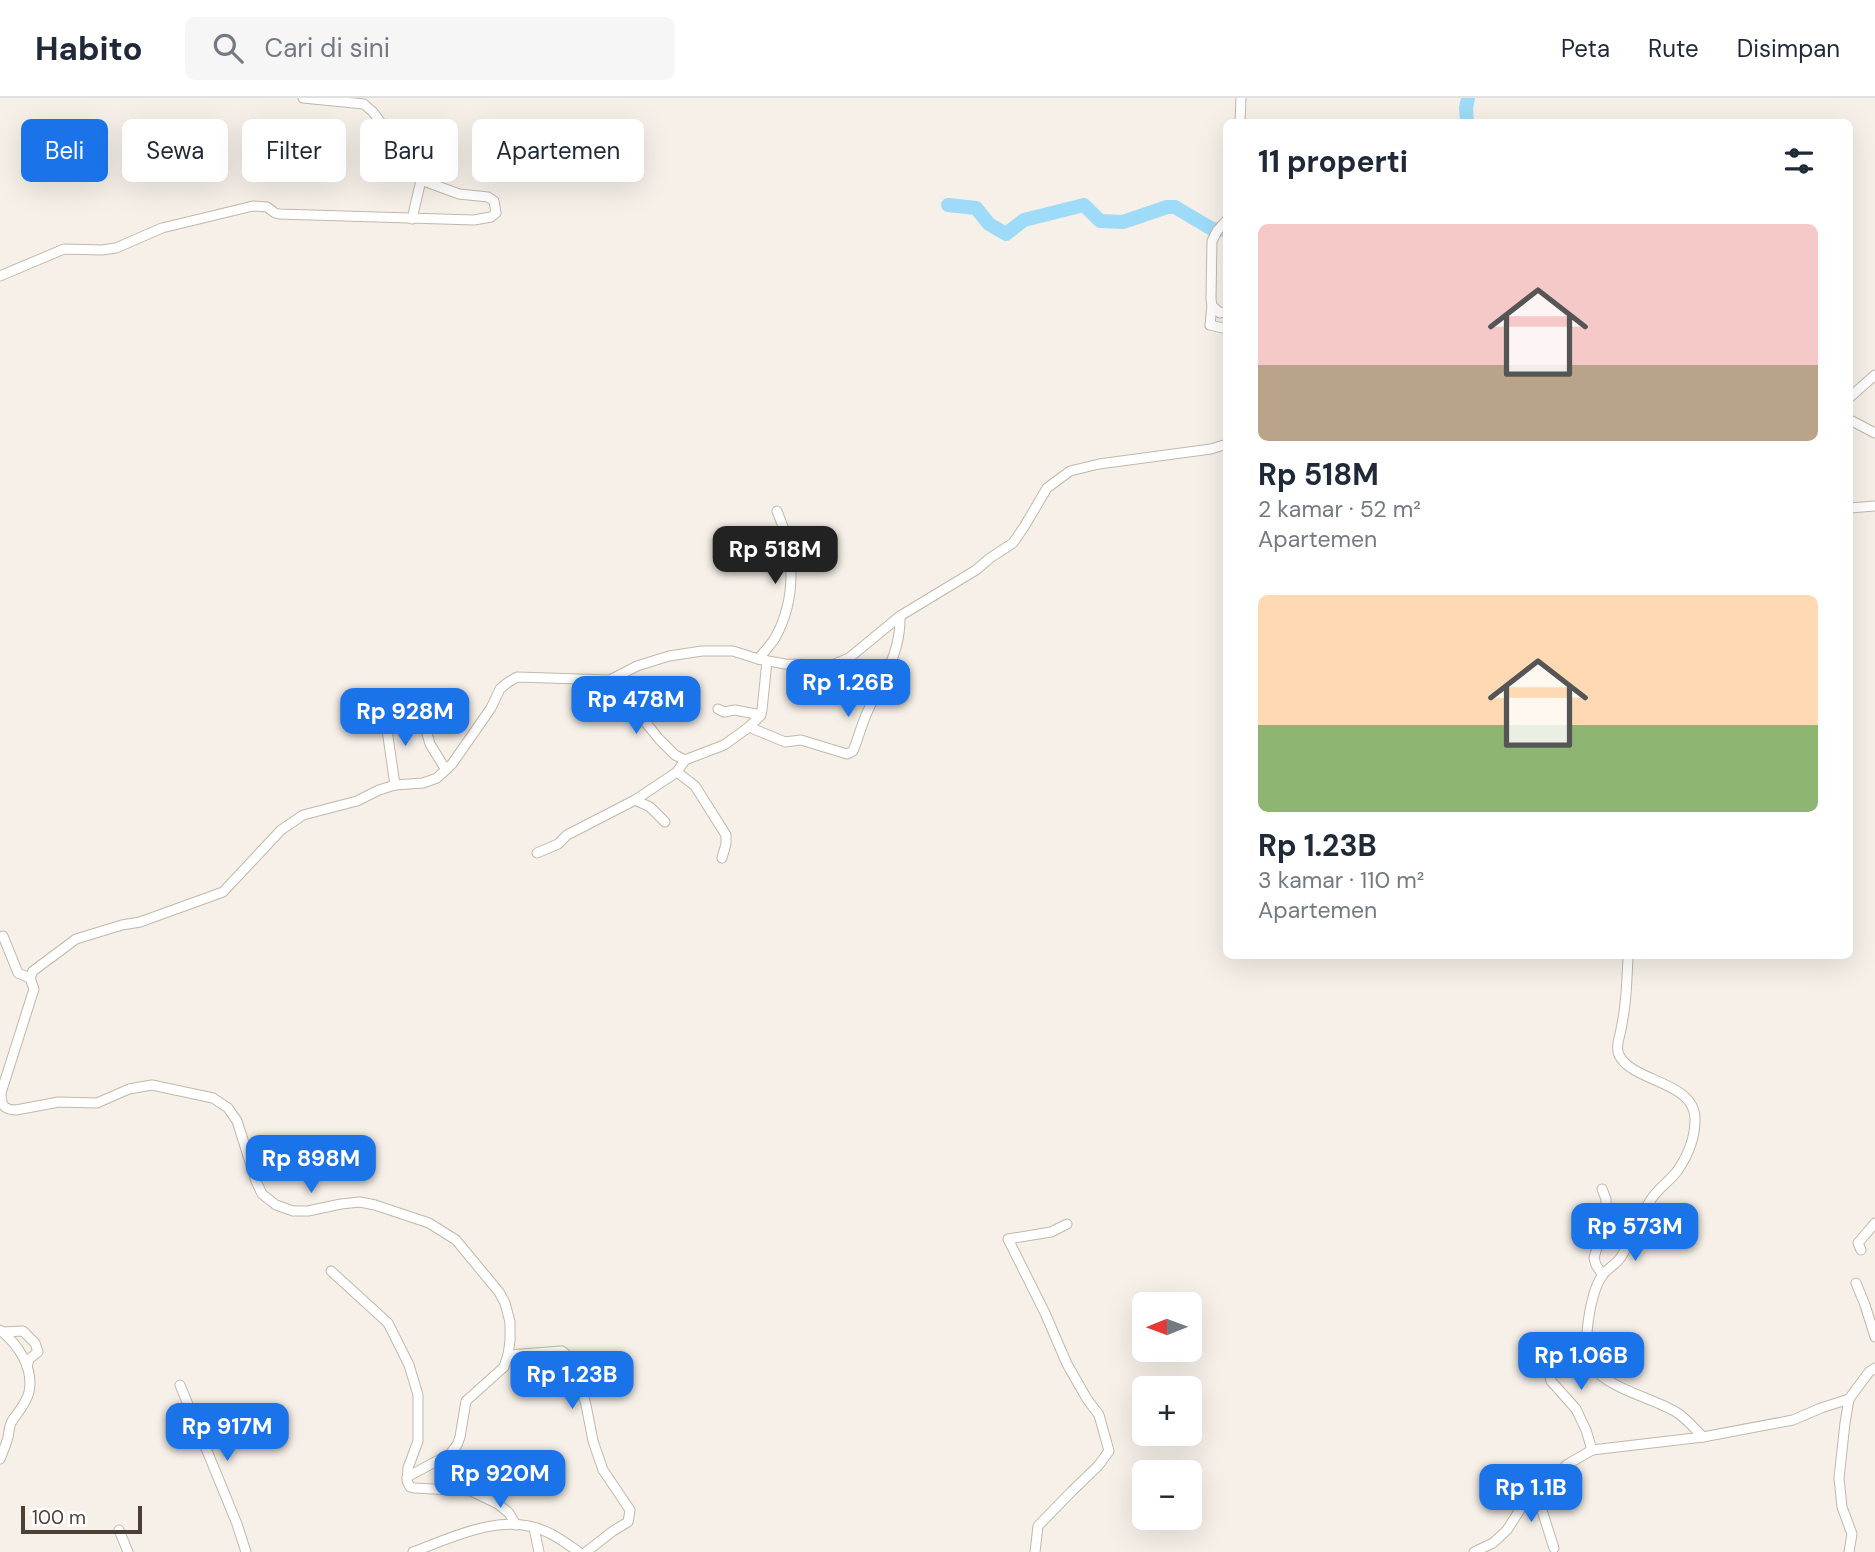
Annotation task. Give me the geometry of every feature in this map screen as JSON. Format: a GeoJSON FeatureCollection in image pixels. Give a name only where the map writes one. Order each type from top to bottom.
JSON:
{"type":"FeatureCollection","features":[{"type":"Feature","properties":{"kind":"street"},"geometry":{"type":"LineString","coordinates":[[303,98],[363,104],[378,119]]}},
{"type":"Feature","properties":{"kind":"street"},"geometry":{"type":"LineString","coordinates":[[1240,119],[1241,98]]}},
{"type":"Feature","properties":{"kind":"street"},"geometry":{"type":"LineString","coordinates":[[412,219],[421,182]]}},
{"type":"Feature","properties":{"kind":"street"},"geometry":{"type":"LineString","coordinates":[[0,275],[64,249],[116,248],[162,228],[253,206],[267,206],[279,214],[412,219],[474,220],[491,218],[496,213],[494,201],[488,197],[458,194],[426,182]]}},
{"type":"Feature","properties":{"kind":"street"},"geometry":{"type":"LineString","coordinates":[[1222,226],[1212,241],[1212,306],[1209,322],[1210,325],[1223,328]]}},
{"type":"Feature","properties":{"kind":"street"},"geometry":{"type":"LineString","coordinates":[[1212,306],[1220,313],[1223,312]]}},
{"type":"Feature","properties":{"kind":"street"},"geometry":{"type":"LineString","coordinates":[[1853,394],[1875,375]]}},
{"type":"Feature","properties":{"kind":"street"},"geometry":{"type":"LineString","coordinates":[[1853,422],[1875,433]]}},
{"type":"Feature","properties":{"kind":"street"},"geometry":{"type":"LineString","coordinates":[[407,1477],[450,1454],[457,1445],[466,1401],[505,1367],[510,1322],[499,1292],[456,1240],[429,1223],[360,1202],[293,1212],[275,1205],[262,1195],[237,1121],[228,1108],[213,1098],[152,1085],[129,1089],[97,1103],[59,1102],[9,1110],[4,1107],[1,1093],[34,989],[30,978],[33,971],[76,939],[140,922],[223,892],[281,830],[303,815],[357,801],[395,785],[423,783],[437,778],[452,764],[491,708],[500,689],[517,677],[610,680],[637,666],[683,653],[733,651],[762,660],[832,665],[849,658],[900,616],[976,570],[1013,543],[1047,488],[1070,471],[1098,464],[1223,445]]}},
{"type":"Feature","properties":{"kind":"street"},"geometry":{"type":"LineString","coordinates":[[1853,508],[1875,506]]}},
{"type":"Feature","properties":{"kind":"street"},"geometry":{"type":"LineString","coordinates":[[537,853],[635,800],[677,772],[685,761],[724,745],[761,715],[764,701],[762,660],[779,627],[791,583],[790,549],[778,511]]}},
{"type":"Feature","properties":{"kind":"street"},"geometry":{"type":"LineString","coordinates":[[749,727],[785,742],[801,740],[847,754],[853,751],[865,717],[891,663],[900,633],[900,616]]}},
{"type":"Feature","properties":{"kind":"street"},"geometry":{"type":"LineString","coordinates":[[610,680],[624,691],[651,731],[667,748],[685,761]]}},
{"type":"Feature","properties":{"kind":"street"},"geometry":{"type":"LineString","coordinates":[[718,709],[724,712],[735,710],[761,715]]}},
{"type":"Feature","properties":{"kind":"street"},"geometry":{"type":"LineString","coordinates":[[414,712],[446,770]]}},
{"type":"Feature","properties":{"kind":"street"},"geometry":{"type":"LineString","coordinates":[[385,716],[395,785]]}},
{"type":"Feature","properties":{"kind":"street"},"geometry":{"type":"LineString","coordinates":[[677,772],[695,786],[726,835],[722,858]]}},
{"type":"Feature","properties":{"kind":"street"},"geometry":{"type":"LineString","coordinates":[[635,800],[650,807],[665,822]]}},
{"type":"Feature","properties":{"kind":"street"},"geometry":{"type":"LineString","coordinates":[[1,934],[18,973],[30,978]]}},
{"type":"Feature","properties":{"kind":"street"},"geometry":{"type":"LineString","coordinates":[[1628,959],[1627,992],[1618,1054],[1628,1065],[1677,1091],[1693,1105],[1696,1118],[1691,1145],[1678,1171],[1652,1198],[1620,1260],[1602,1274],[1594,1292],[1587,1346],[1589,1361],[1594,1370],[1612,1382],[1678,1413],[1703,1437]]}},
{"type":"Feature","properties":{"kind":"street"},"geometry":{"type":"LineString","coordinates":[[1602,1189],[1606,1199],[1606,1215],[1594,1258],[1602,1274]]}},
{"type":"Feature","properties":{"kind":"street"},"geometry":{"type":"LineString","coordinates":[[1861,1250],[1858,1243],[1875,1223]]}},
{"type":"Feature","properties":{"kind":"street"},"geometry":{"type":"LineString","coordinates":[[1035,1552],[1038,1526],[1098,1466],[1109,1451],[1099,1415],[1067,1364],[1045,1312],[1008,1239],[1051,1232],[1067,1224]]}},
{"type":"Feature","properties":{"kind":"street"},"geometry":{"type":"LineString","coordinates":[[331,1271],[387,1323],[409,1365],[418,1395],[418,1441],[408,1468],[410,1487],[471,1491],[498,1504],[509,1513],[516,1525]]}},
{"type":"Feature","properties":{"kind":"street"},"geometry":{"type":"LineString","coordinates":[[1856,1283],[1866,1305],[1875,1337]]}},
{"type":"Feature","properties":{"kind":"street"},"geometry":{"type":"LineString","coordinates":[[1,1331],[23,1331],[35,1343],[38,1352],[29,1359],[27,1367]]}},
{"type":"Feature","properties":{"kind":"street"},"geometry":{"type":"LineString","coordinates":[[0,1458],[11,1423],[29,1393],[29,1379],[23,1355],[1,1331]]}},
{"type":"Feature","properties":{"kind":"street"},"geometry":{"type":"LineString","coordinates":[[1544,1341],[1551,1381],[1576,1409],[1592,1450]]}},
{"type":"Feature","properties":{"kind":"street"},"geometry":{"type":"LineString","coordinates":[[508,1355],[562,1352],[573,1360],[603,1470],[629,1510],[628,1522],[586,1552]]}},
{"type":"Feature","properties":{"kind":"street"},"geometry":{"type":"LineString","coordinates":[[1849,1552],[1852,1534],[1842,1507],[1839,1478],[1849,1399],[1875,1368]]}},
{"type":"Feature","properties":{"kind":"street"},"geometry":{"type":"LineString","coordinates":[[180,1385],[246,1552]]}},
{"type":"Feature","properties":{"kind":"street"},"geometry":{"type":"LineString","coordinates":[[1474,1552],[1493,1543],[1507,1530],[1525,1502],[1568,1464],[1592,1450],[1703,1437],[1793,1420],[1849,1399]]}},
{"type":"Feature","properties":{"kind":"street"},"geometry":{"type":"LineString","coordinates":[[1536,1492],[1554,1548]]}},
{"type":"Feature","properties":{"kind":"street"},"geometry":{"type":"LineString","coordinates":[[413,1552],[481,1527],[516,1525],[549,1533],[579,1552]]}},
{"type":"Feature","properties":{"kind":"street"},"geometry":{"type":"LineString","coordinates":[[534,1528],[539,1552]]}},
{"type":"Feature","properties":{"kind":"street"},"geometry":{"type":"LineString","coordinates":[[119,1530],[128,1552]]}},
{"type":"Feature","properties":{"kind":"waterway"},"geometry":{"type":"LineString","coordinates":[[1467,119],[1468,98]]}},
{"type":"Feature","properties":{"kind":"waterway"},"geometry":{"type":"LineString","coordinates":[[948,205],[976,208],[989,224],[1006,234],[1024,220],[1084,205],[1100,221],[1123,222],[1167,207],[1175,207],[1212,229],[1223,230]]}}]}
